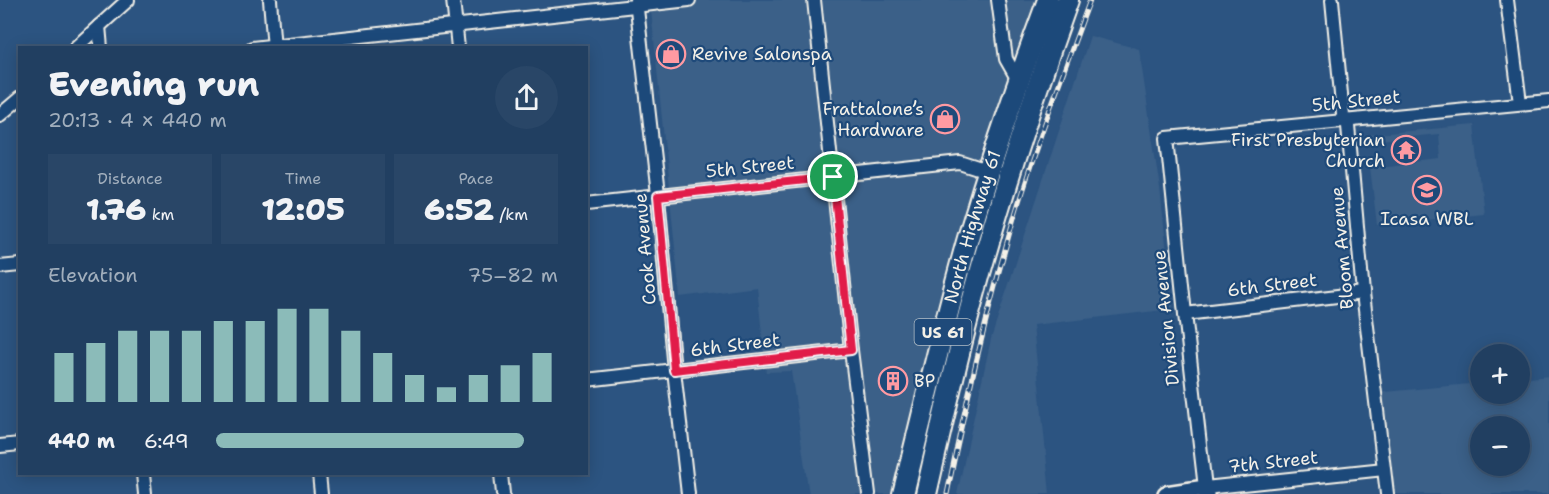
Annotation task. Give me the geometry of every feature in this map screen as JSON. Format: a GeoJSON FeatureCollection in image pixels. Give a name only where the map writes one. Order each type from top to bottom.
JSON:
{"type":"FeatureCollection","features":[{"type":"Feature","properties":{"kind":"main road","name":"North Highway 61"},"geometry":{"type":"LineString","coordinates":[[903,494],[952,294],[1018,80],[1048,0]]}},
{"type":"Feature","properties":{"kind":"main road","name":"North Highway 61"},"geometry":{"type":"LineString","coordinates":[[926,494],[973,297],[1001,200],[1068,0]]}},
{"type":"Feature","properties":{"kind":"main road"},"geometry":{"type":"LineString","coordinates":[[988,172],[996,177],[1000,184],[1001,200]]}},
{"type":"Feature","properties":{"kind":"street"},"geometry":{"type":"LineString","coordinates":[[77,46],[128,0]]}},
{"type":"Feature","properties":{"kind":"street"},"geometry":{"type":"LineString","coordinates":[[270,0],[274,46]]}},
{"type":"Feature","properties":{"kind":"street"},"geometry":{"type":"LineString","coordinates":[[453,0],[458,46]]}},
{"type":"Feature","properties":{"kind":"street"},"geometry":{"type":"LineString","coordinates":[[283,46],[637,3],[689,0]]}},
{"type":"Feature","properties":{"kind":"street"},"geometry":{"type":"LineString","coordinates":[[814,0],[851,350],[869,494]]}},
{"type":"Feature","properties":{"kind":"street"},"geometry":{"type":"LineString","coordinates":[[999,0],[1006,60],[1018,80]]}},
{"type":"Feature","properties":{"kind":"street","name":"Bloom Avenue"},"geometry":{"type":"LineString","coordinates":[[1332,0],[1343,115],[1348,126],[1363,293],[1387,494]]}},
{"type":"Feature","properties":{"kind":"street"},"geometry":{"type":"LineString","coordinates":[[1507,0],[1520,103]]}},
{"type":"Feature","properties":{"kind":"street","name":"Cook Avenue"},"geometry":{"type":"LineString","coordinates":[[637,3],[688,494]]}},
{"type":"Feature","properties":{"kind":"street"},"geometry":{"type":"LineString","coordinates":[[99,26],[101,46]]}},
{"type":"Feature","properties":{"kind":"street"},"geometry":{"type":"LineString","coordinates":[[0,115],[18,100]]}},
{"type":"Feature","properties":{"kind":"street","name":"5th Street"},"geometry":{"type":"LineString","coordinates":[[1167,138],[1549,101]]}},
{"type":"Feature","properties":{"kind":"street","name":"Division Avenue"},"geometry":{"type":"LineString","coordinates":[[1167,138],[1206,491]]}},
{"type":"Feature","properties":{"kind":"street","name":"5th Street"},"geometry":{"type":"LineString","coordinates":[[588,204],[960,163],[988,172]]}},
{"type":"Feature","properties":{"kind":"street"},"geometry":{"type":"LineString","coordinates":[[0,267],[18,265]]}},
{"type":"Feature","properties":{"kind":"street","name":"6th Street"},"geometry":{"type":"LineString","coordinates":[[1185,314],[1363,293]]}},
{"type":"Feature","properties":{"kind":"street","name":"6th Street"},"geometry":{"type":"LineString","coordinates":[[588,380],[851,350]]}},
{"type":"Feature","properties":{"kind":"street"},"geometry":{"type":"LineString","coordinates":[[0,446],[18,444]]}},
{"type":"Feature","properties":{"kind":"street","name":"7th Street"},"geometry":{"type":"LineString","coordinates":[[1166,494],[1384,469]]}},
{"type":"Feature","properties":{"kind":"street"},"geometry":{"type":"LineString","coordinates":[[143,475],[145,494]]}},
{"type":"Feature","properties":{"kind":"street"},"geometry":{"type":"LineString","coordinates":[[319,475],[321,494]]}},
{"type":"Feature","properties":{"kind":"street"},"geometry":{"type":"LineString","coordinates":[[501,475],[503,494]]}},
{"type":"Feature","properties":{"kind":"shaded area"},"geometry":{"type":"Polygon","coordinates":[[[650,0],[1045,0],[981,152],[895,494],[809,494],[791,371],[766,372],[757,287],[680,297],[650,0]]]}},
{"type":"Feature","properties":{"kind":"shaded area"},"geometry":{"type":"Polygon","coordinates":[[[1090,36],[1139,49],[1160,189],[1173,309],[1033,325],[1050,494],[957,494],[991,339],[1090,36]]]}},
{"type":"Feature","properties":{"kind":"shaded area","name":"Icasa WBL"},"geometry":{"type":"Polygon","coordinates":[[[1474,125],[1484,214],[1377,225],[1370,167],[1441,159],[1439,134],[1368,141],[1367,135],[1474,125]]]}},
{"type":"Feature","properties":{"kind":"shaded area"},"geometry":{"type":"Polygon","coordinates":[[[1549,376],[1549,494],[1385,494],[1375,393],[1470,384],[1470,404],[1530,404],[1530,378],[1549,376]]]}},
{"type":"Feature","properties":{"kind":"railway"},"geometry":{"type":"LineString","coordinates":[[947,494],[982,339],[1015,215],[1045,122],[1090,0]]}},
{"type":"Feature","properties":{"kind":"place","name":"Revive Salonspa"},"geometry":{"type":"Point","coordinates":[671,54]}},
{"type":"Feature","properties":{"kind":"place","name":"Frattalone’s Hardware"},"geometry":{"type":"Point","coordinates":[945,119]}},
{"type":"Feature","properties":{"kind":"place","name":"First Presbyterian Church"},"geometry":{"type":"Point","coordinates":[1406,150]}},
{"type":"Feature","properties":{"kind":"place","name":"Icasa WBL"},"geometry":{"type":"Point","coordinates":[1427,190]}},
{"type":"Feature","properties":{"kind":"place","name":"BP"},"geometry":{"type":"Point","coordinates":[893,381]}},
{"type":"Feature","properties":{"kind":"route"},"geometry":{"type":"LineString","coordinates":[[833,177],[851,350],[674,370],[658,196],[833,177]]}}]}
